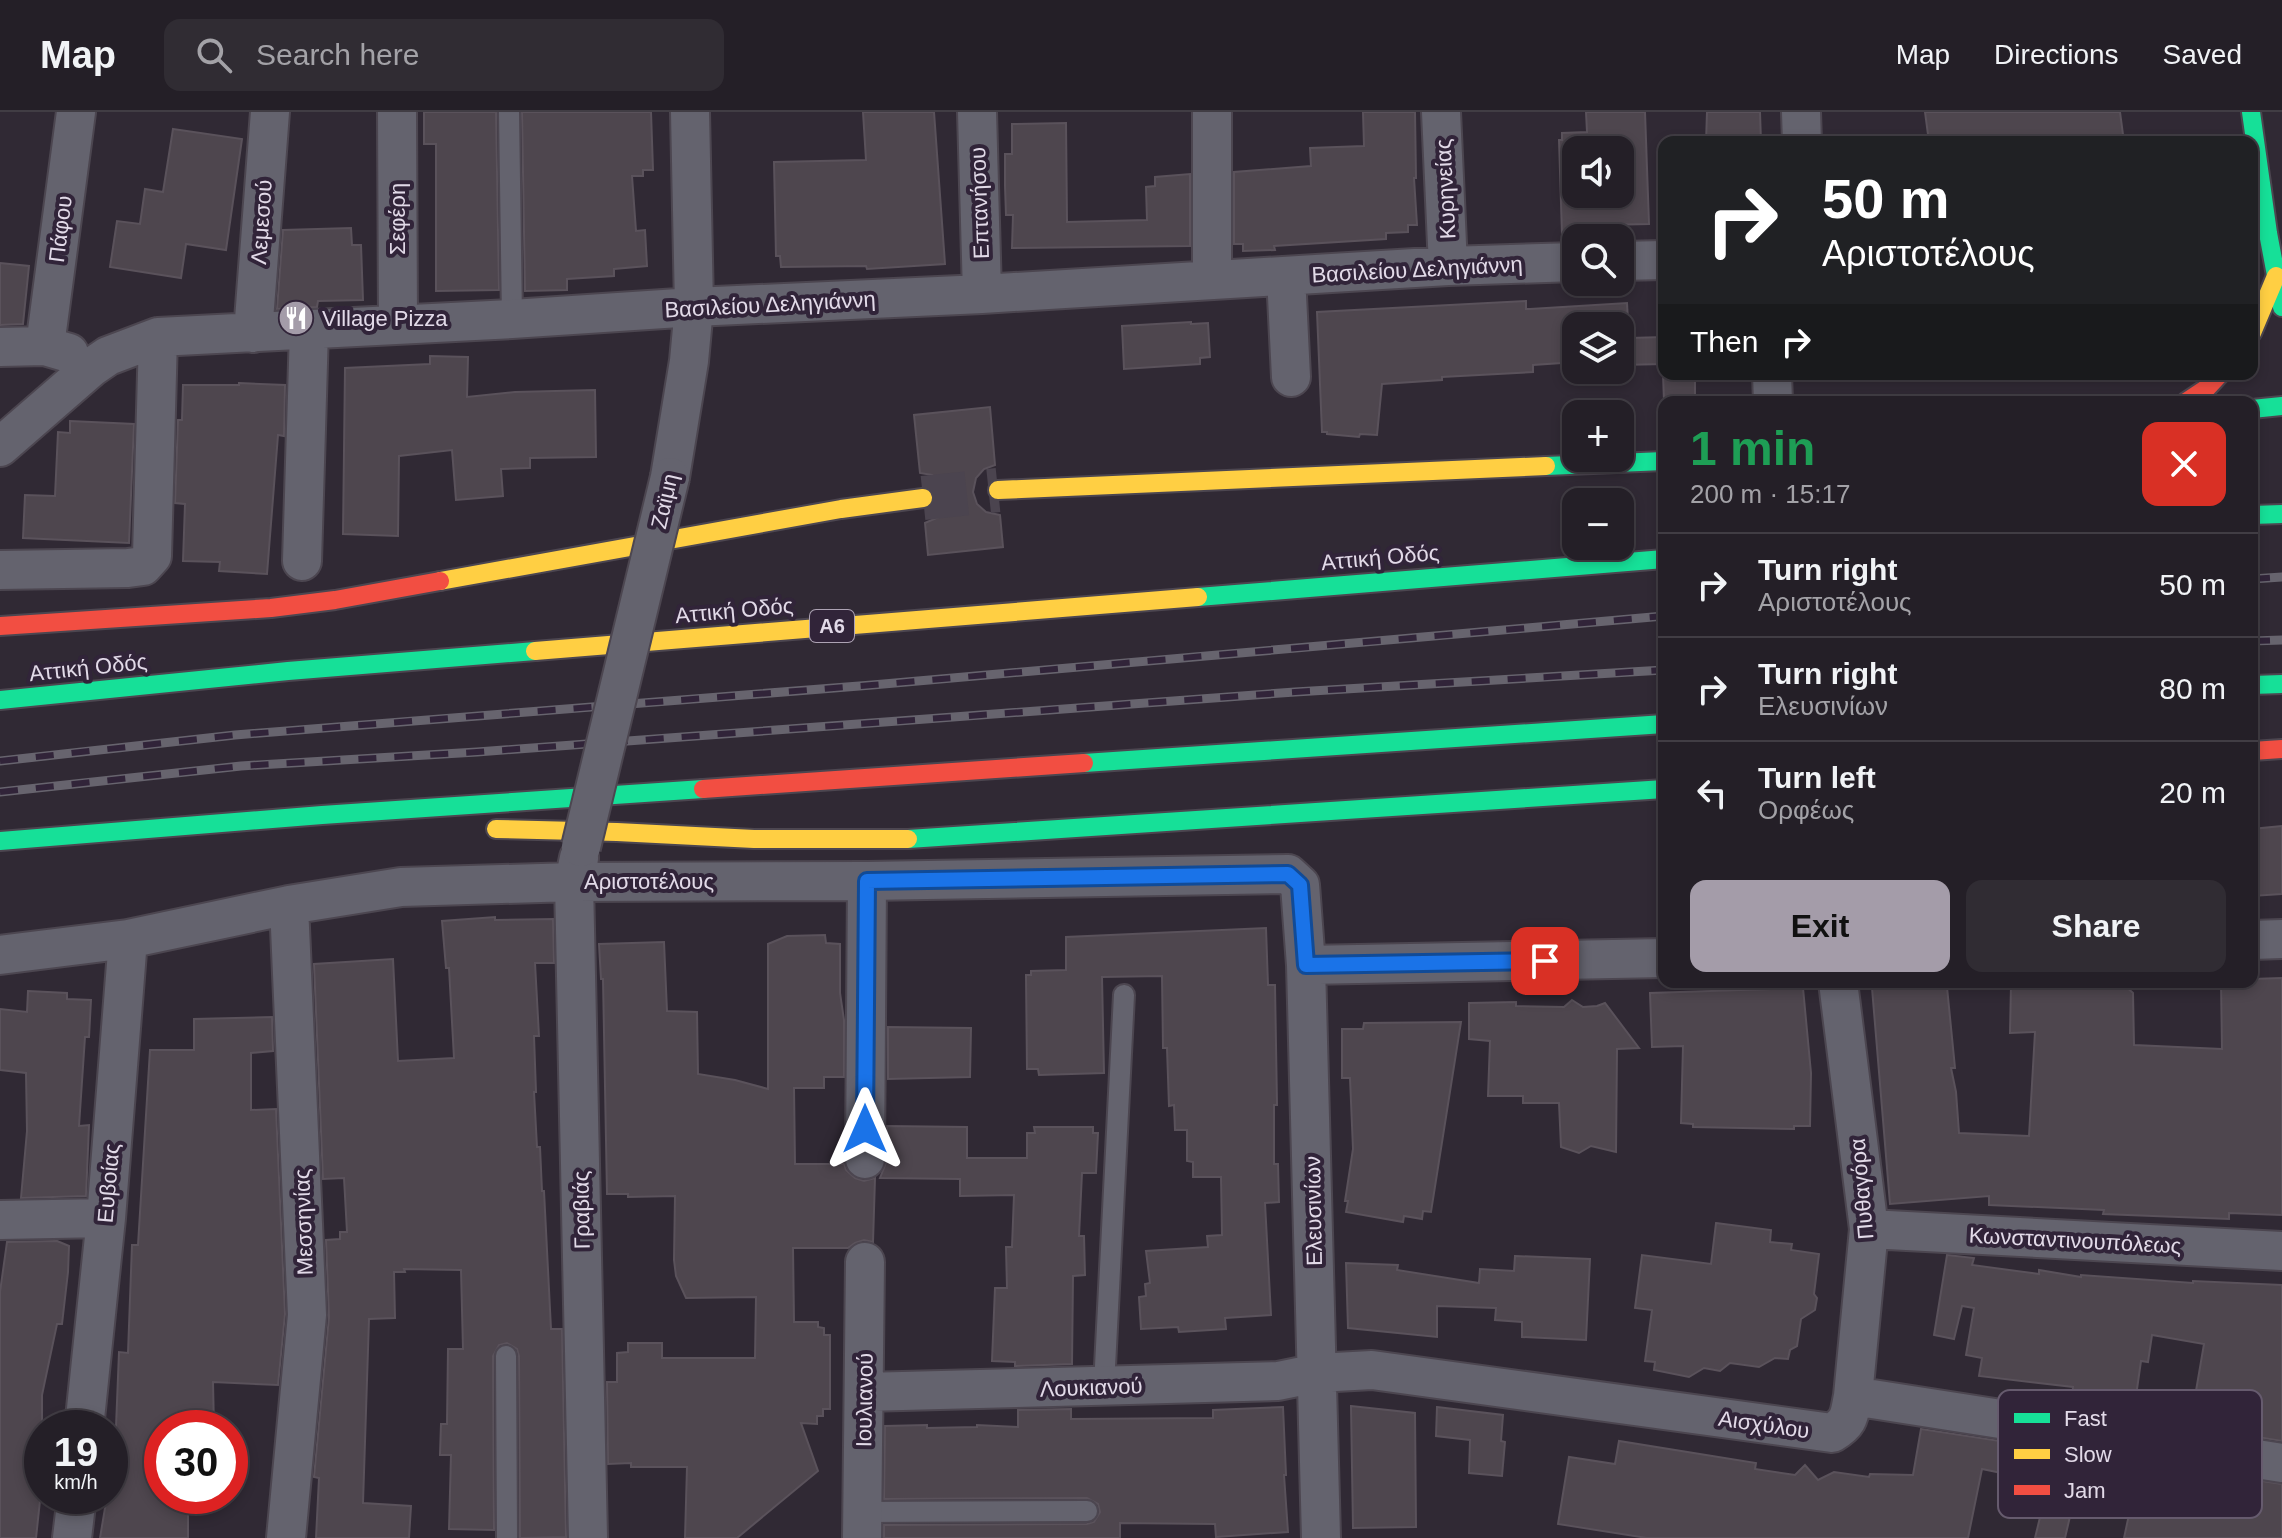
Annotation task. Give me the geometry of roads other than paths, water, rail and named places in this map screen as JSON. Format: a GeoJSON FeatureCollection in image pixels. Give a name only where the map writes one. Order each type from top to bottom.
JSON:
{"type":"FeatureCollection","features":[{"type":"Feature","properties":{"kind":"main road"},"geometry":{"type":"LineString","coordinates":[[2251,112],[2253,136]]}},
{"type":"Feature","properties":{"kind":"main road"},"geometry":{"type":"LineString","coordinates":[[2258,206],[2260,233],[2276,276],[2282,307]]}},
{"type":"Feature","properties":{"kind":"main road"},"geometry":{"type":"LineString","coordinates":[[2258,321],[2276,276]]}},
{"type":"Feature","properties":{"kind":"main road"},"geometry":{"type":"LineString","coordinates":[[2195,396],[2214,380]]}},
{"type":"Feature","properties":{"kind":"main road"},"geometry":{"type":"LineString","coordinates":[[2258,408],[2282,406]]}},
{"type":"Feature","properties":{"kind":"main road"},"geometry":{"type":"LineString","coordinates":[[998,490],[1658,461]]}},
{"type":"Feature","properties":{"kind":"main road"},"geometry":{"type":"LineString","coordinates":[[0,626],[271,608],[335,600],[841,509],[923,498]]}},
{"type":"Feature","properties":{"kind":"main road"},"geometry":{"type":"LineString","coordinates":[[2258,515],[2282,514]]}},
{"type":"Feature","properties":{"kind":"main road","name":"Αττική Οδός"},"geometry":{"type":"LineString","coordinates":[[0,700],[288,671],[1658,559]]}},
{"type":"Feature","properties":{"kind":"main road"},"geometry":{"type":"LineString","coordinates":[[2258,685],[2282,684]]}},
{"type":"Feature","properties":{"kind":"main road"},"geometry":{"type":"LineString","coordinates":[[0,842],[322,815],[1658,724]]}},
{"type":"Feature","properties":{"kind":"main road"},"geometry":{"type":"LineString","coordinates":[[2258,751],[2282,749]]}},
{"type":"Feature","properties":{"kind":"main road"},"geometry":{"type":"LineString","coordinates":[[479,830],[617,832],[754,839],[903,839],[1658,789]]}},
{"type":"Feature","properties":{"kind":"main road"},"geometry":{"type":"LineString","coordinates":[[0,842],[214,842]]}},
{"type":"Feature","properties":{"kind":"street","name":"Πάφου"},"geometry":{"type":"LineString","coordinates":[[45,346],[76,112]]}},
{"type":"Feature","properties":{"kind":"street","name":"Λεμεσού"},"geometry":{"type":"LineString","coordinates":[[253,333],[270,112]]}},
{"type":"Feature","properties":{"kind":"street","name":"Σεφέρη"},"geometry":{"type":"LineString","coordinates":[[397,112],[398,325]]}},
{"type":"Feature","properties":{"kind":"street","name":"Ζαϊμη"},"geometry":{"type":"LineString","coordinates":[[578,864],[670,477],[689,361],[694,307],[690,112]]}},
{"type":"Feature","properties":{"kind":"street","name":"Επτανήσου"},"geometry":{"type":"LineString","coordinates":[[977,112],[982,294]]}},
{"type":"Feature","properties":{"kind":"street"},"geometry":{"type":"LineString","coordinates":[[1212,112],[1212,280]]}},
{"type":"Feature","properties":{"kind":"street","name":"Κυρηνείας"},"geometry":{"type":"LineString","coordinates":[[1441,112],[1448,266]]}},
{"type":"Feature","properties":{"kind":"street"},"geometry":{"type":"LineString","coordinates":[[1801,112],[1802,136]]}},
{"type":"Feature","properties":{"kind":"street"},"geometry":{"type":"LineString","coordinates":[[1634,261],[1658,260]]}},
{"type":"Feature","properties":{"kind":"street","name":"Βασιλείου Δεληγιάννη"},"geometry":{"type":"LineString","coordinates":[[0,447],[92,367],[108,356],[158,337],[1448,266],[1562,262]]}},
{"type":"Feature","properties":{"kind":"street"},"geometry":{"type":"LineString","coordinates":[[1286,276],[1291,377]]}},
{"type":"Feature","properties":{"kind":"street"},"geometry":{"type":"LineString","coordinates":[[302,561],[309,330]]}},
{"type":"Feature","properties":{"kind":"street"},"geometry":{"type":"LineString","coordinates":[[0,570],[128,568],[143,566],[152,556],[158,337]]}},
{"type":"Feature","properties":{"kind":"street"},"geometry":{"type":"LineString","coordinates":[[0,347],[45,346],[71,353],[92,367]]}},
{"type":"Feature","properties":{"kind":"street","name":"Αριστοτέλους"},"geometry":{"type":"LineString","coordinates":[[0,955],[128,939],[289,905],[401,887],[578,864],[867,881],[1288,874],[1300,885]]}},
{"type":"Feature","properties":{"kind":"street","name":"Γραβιάς"},"geometry":{"type":"LineString","coordinates":[[578,864],[588,1538]]}},
{"type":"Feature","properties":{"kind":"street"},"geometry":{"type":"LineString","coordinates":[[865,1159],[867,881]]}},
{"type":"Feature","properties":{"kind":"street","name":"Ελευσινίων"},"geometry":{"type":"LineString","coordinates":[[1300,885],[1306,965],[1321,1538]]}},
{"type":"Feature","properties":{"kind":"street","name":"Μεσσηνίας"},"geometry":{"type":"LineString","coordinates":[[286,1538],[307,1315],[289,905]]}},
{"type":"Feature","properties":{"kind":"street","name":"Ευβοίας"},"geometry":{"type":"LineString","coordinates":[[86,1410],[106,1218],[128,939]]}},
{"type":"Feature","properties":{"kind":"street"},"geometry":{"type":"LineString","coordinates":[[2258,940],[2282,939]]}},
{"type":"Feature","properties":{"kind":"street"},"geometry":{"type":"LineString","coordinates":[[1306,965],[1658,958]]}},
{"type":"Feature","properties":{"kind":"street","name":"Πυθαγόρα"},"geometry":{"type":"LineString","coordinates":[[1839,988],[1869,1229],[1853,1396]]}},
{"type":"Feature","properties":{"kind":"street"},"geometry":{"type":"LineString","coordinates":[[0,1220],[106,1218]]}},
{"type":"Feature","properties":{"kind":"street","name":"Κωνσταντινουπόλεως"},"geometry":{"type":"LineString","coordinates":[[1869,1229],[2282,1251]]}},
{"type":"Feature","properties":{"kind":"street","name":"Ιουλιανού"},"geometry":{"type":"LineString","coordinates":[[862,1525],[865,1262]]}},
{"type":"Feature","properties":{"kind":"street","name":"Αισχύλου"},"geometry":{"type":"LineString","coordinates":[[1317,1373],[1372,1370],[1832,1433],[1844,1426],[1853,1396]]}},
{"type":"Feature","properties":{"kind":"street","name":"Λουκιανού"},"geometry":{"type":"LineString","coordinates":[[864,1392],[1278,1381],[1317,1373]]}},
{"type":"Feature","properties":{"kind":"street"},"geometry":{"type":"LineString","coordinates":[[1853,1396],[1998,1419]]}},
{"type":"Feature","properties":{"kind":"street"},"geometry":{"type":"LineString","coordinates":[[2262,1460],[2282,1463]]}},
{"type":"Feature","properties":{"kind":"street"},"geometry":{"type":"LineString","coordinates":[[72,1538],[75,1514]]}},
{"type":"Feature","properties":{"kind":"lane"},"geometry":{"type":"LineString","coordinates":[[509,112],[512,319]]}},
{"type":"Feature","properties":{"kind":"lane"},"geometry":{"type":"LineString","coordinates":[[1104,1386],[1124,995]]}},
{"type":"Feature","properties":{"kind":"lane"},"geometry":{"type":"LineString","coordinates":[[506,1356],[507,1538]]}},
{"type":"Feature","properties":{"kind":"lane"},"geometry":{"type":"LineString","coordinates":[[862,1525],[1087,1511]]}},
{"type":"Feature","properties":{"kind":"tunnel"},"geometry":{"type":"LineString","coordinates":[[923,498],[998,490]]}},
{"type":"Feature","properties":{"kind":"railway"},"geometry":{"type":"LineString","coordinates":[[2258,579],[2282,577]]}},
{"type":"Feature","properties":{"kind":"railway"},"geometry":{"type":"LineString","coordinates":[[0,761],[235,735],[872,685],[1658,617]]}},
{"type":"Feature","properties":{"kind":"railway"},"geometry":{"type":"LineString","coordinates":[[2258,641],[2282,640]]}},
{"type":"Feature","properties":{"kind":"railway"},"geometry":{"type":"LineString","coordinates":[[0,792],[241,766],[477,752],[1295,692],[1658,670]]}},
{"type":"Feature","properties":{"kind":"place","name":"Village Pizza"},"geometry":{"type":"Point","coordinates":[296,318]}}]}
